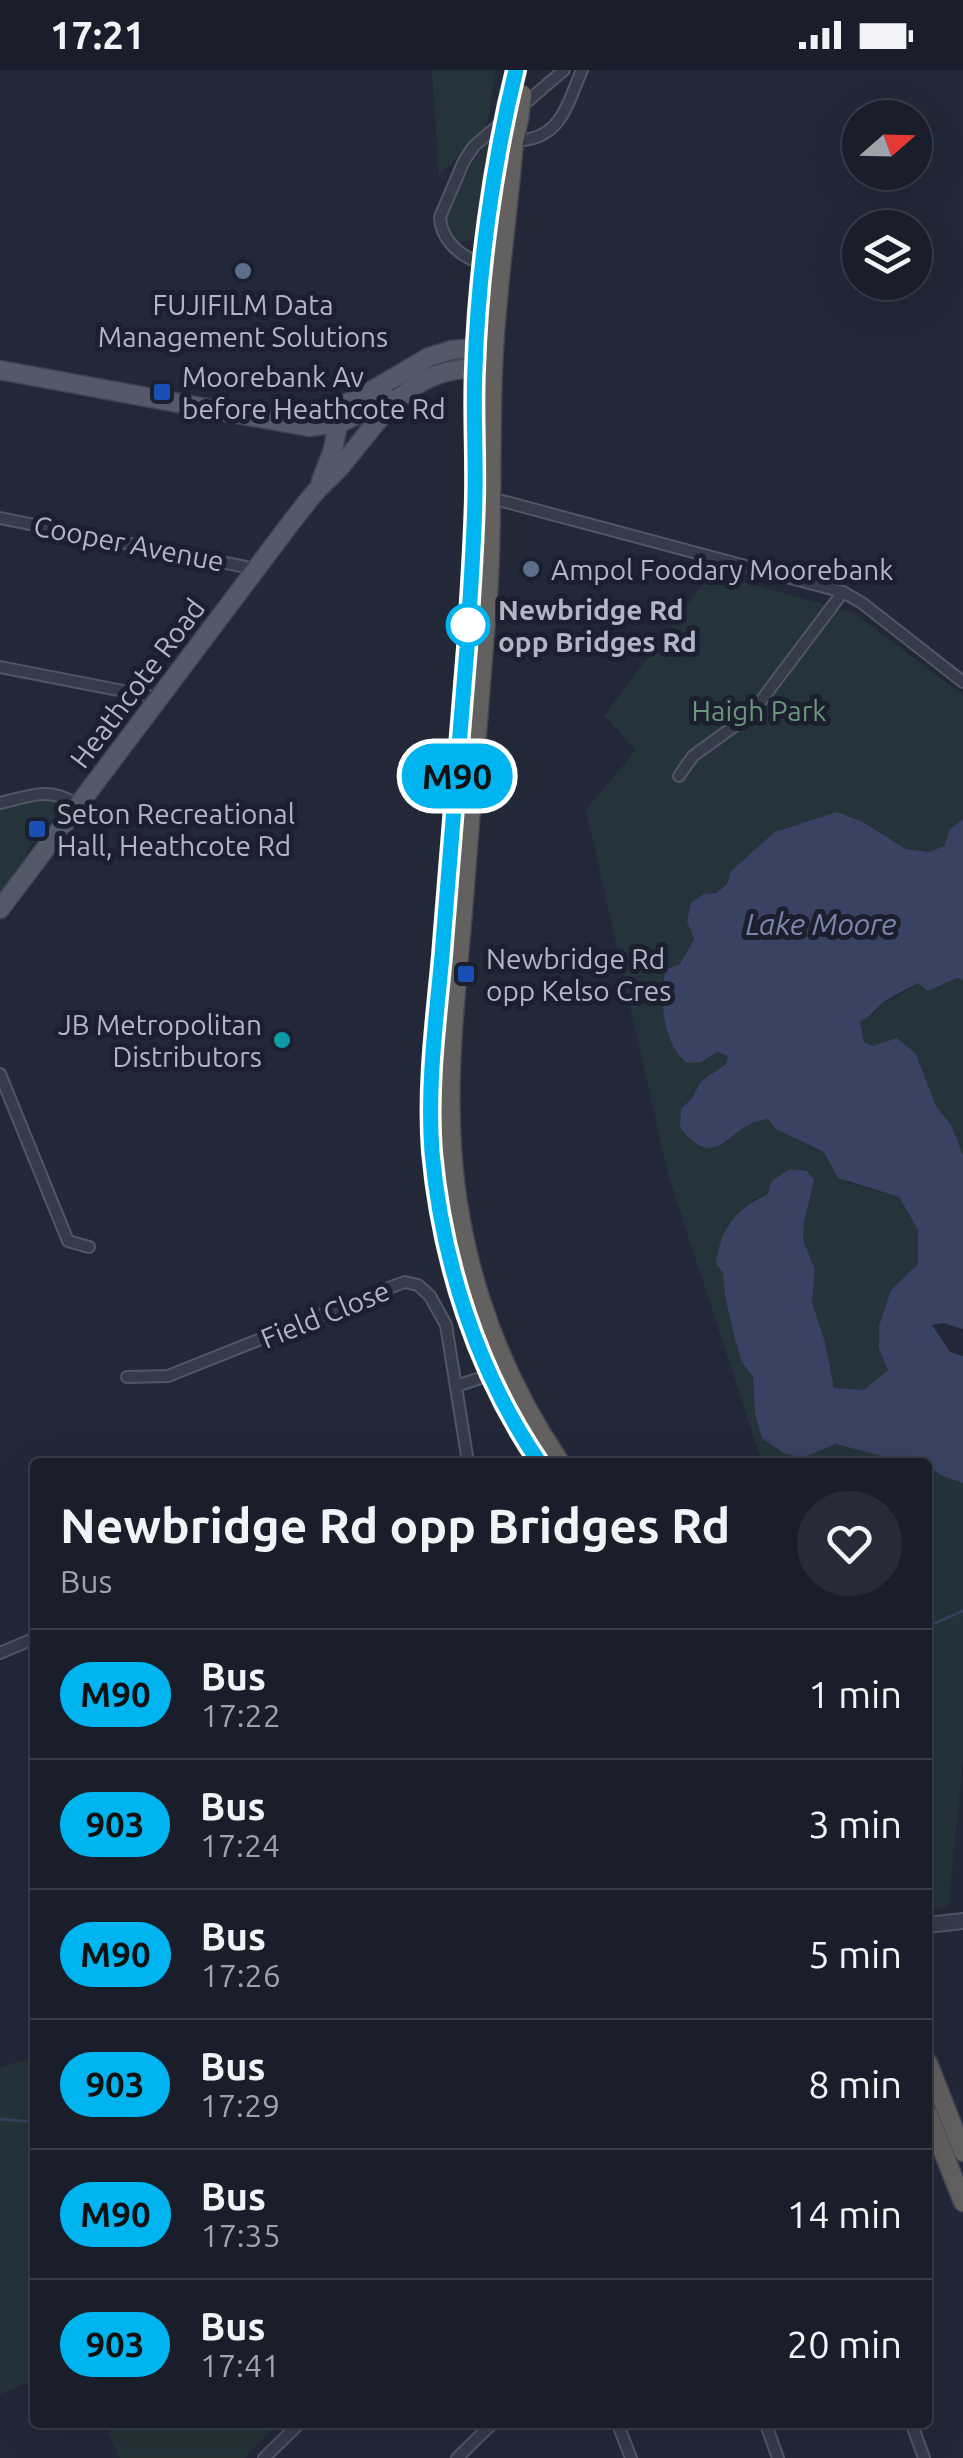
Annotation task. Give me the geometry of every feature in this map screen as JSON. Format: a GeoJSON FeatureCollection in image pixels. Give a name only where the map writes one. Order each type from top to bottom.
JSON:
{"type":"FeatureCollection","features":[{"type":"Feature","properties":{"kind":"highway"},"geometry":{"type":"LineString","coordinates":[[518,70],[516,106],[492,190],[484,264],[483,497],[435,1020],[431,1118],[444,1232],[464,1310],[557,1458]]}},
{"type":"Feature","properties":{"kind":"highway"},"geometry":{"type":"LineString","coordinates":[[484,361],[508,138]]}},
{"type":"Feature","properties":{"kind":"highway"},"geometry":{"type":"LineString","coordinates":[[499,1371],[510,1415],[537,1458]]}},
{"type":"Feature","properties":{"kind":"highway"},"geometry":{"type":"LineString","coordinates":[[932,2073],[963,2152]]}},
{"type":"Feature","properties":{"kind":"highway"},"geometry":{"type":"LineString","coordinates":[[932,2124],[963,2202]]}},
{"type":"Feature","properties":{"kind":"main road"},"geometry":{"type":"LineString","coordinates":[[334,423],[354,400],[430,357],[452,350],[484,361]]}},
{"type":"Feature","properties":{"kind":"main road","name":"Heathcote Road"},"geometry":{"type":"LineString","coordinates":[[0,909],[317,490],[347,459],[380,415],[407,390],[442,372],[484,361]]}},
{"type":"Feature","properties":{"kind":"main road"},"geometry":{"type":"LineString","coordinates":[[0,370],[302,426],[334,423],[407,390]]}},
{"type":"Feature","properties":{"kind":"main road","name":"Heathcote Road"},"geometry":{"type":"LineString","coordinates":[[317,490],[334,423]]}},
{"type":"Feature","properties":{"kind":"main road"},"geometry":{"type":"LineString","coordinates":[[334,423],[353,442],[347,459]]}},
{"type":"Feature","properties":{"kind":"street"},"geometry":{"type":"LineString","coordinates":[[484,264],[470,260],[443,234],[440,217],[445,200],[474,146],[564,70]]}},
{"type":"Feature","properties":{"kind":"street"},"geometry":{"type":"LineString","coordinates":[[508,138],[532,141],[548,133],[562,116],[582,70]]}},
{"type":"Feature","properties":{"kind":"street"},"geometry":{"type":"LineString","coordinates":[[483,497],[844,592],[963,682]]}},
{"type":"Feature","properties":{"kind":"street","name":"Cooper Avenue"},"geometry":{"type":"LineString","coordinates":[[0,518],[257,569]]}},
{"type":"Feature","properties":{"kind":"street"},"geometry":{"type":"LineString","coordinates":[[679,776],[692,756],[751,714],[844,592]]}},
{"type":"Feature","properties":{"kind":"street"},"geometry":{"type":"LineString","coordinates":[[0,667],[160,698]]}},
{"type":"Feature","properties":{"kind":"street"},"geometry":{"type":"LineString","coordinates":[[0,803],[52,793],[78,805]]}},
{"type":"Feature","properties":{"kind":"street"},"geometry":{"type":"LineString","coordinates":[[0,1074],[68,1242],[90,1246]]}},
{"type":"Feature","properties":{"kind":"street","name":"Field Close"},"geometry":{"type":"LineString","coordinates":[[127,1377],[168,1376],[405,1282],[418,1285],[430,1296],[446,1325],[456,1386]]}},
{"type":"Feature","properties":{"kind":"street"},"geometry":{"type":"LineString","coordinates":[[467,1458],[456,1386],[499,1371]]}},
{"type":"Feature","properties":{"kind":"street"},"geometry":{"type":"LineString","coordinates":[[0,1653],[30,1640]]}},
{"type":"Feature","properties":{"kind":"street"},"geometry":{"type":"LineString","coordinates":[[932,1924],[963,1921]]}},
{"type":"Feature","properties":{"kind":"street"},"geometry":{"type":"LineString","coordinates":[[264,2458],[294,2428]]}},
{"type":"Feature","properties":{"kind":"street"},"geometry":{"type":"LineString","coordinates":[[457,2458],[488,2428]]}},
{"type":"Feature","properties":{"kind":"street"},"geometry":{"type":"LineString","coordinates":[[619,2428],[631,2458]]}},
{"type":"Feature","properties":{"kind":"street"},"geometry":{"type":"LineString","coordinates":[[767,2428],[778,2458]]}},
{"type":"Feature","properties":{"kind":"street"},"geometry":{"type":"LineString","coordinates":[[912,2428],[924,2458]]}},
{"type":"Feature","properties":{"kind":"green space"},"geometry":{"type":"Polygon","coordinates":[[[432,70],[496,70],[487,126],[439,176],[432,70]]]}},
{"type":"Feature","properties":{"kind":"green space"},"geometry":{"type":"Polygon","coordinates":[[[487,143],[492,143],[476,234],[461,242],[449,229],[448,215],[461,182],[487,143]]]}},
{"type":"Feature","properties":{"kind":"green space","name":"Haigh Park"},"geometry":{"type":"Polygon","coordinates":[[[711,573],[854,613],[963,695],[963,819],[950,829],[944,846],[929,852],[906,849],[863,822],[732,870],[722,888],[704,894],[687,921],[694,939],[680,964],[701,1062],[718,1052],[728,1055],[726,1065],[700,1082],[681,1109],[722,1144],[754,1121],[768,1119],[776,1129],[824,1152],[848,1183],[899,1197],[918,1230],[918,1264],[891,1290],[879,1349],[888,1370],[864,1390],[834,1388],[812,1302],[815,1269],[803,1241],[814,1180],[807,1171],[753,1200],[723,1273],[725,1296],[742,1362],[753,1377],[755,1414],[802,1458],[761,1458],[668,1174],[586,810],[636,750],[604,716],[711,573]]]}},
{"type":"Feature","properties":{"kind":"green space"},"geometry":{"type":"Polygon","coordinates":[[[58,801],[62,811],[40,831],[0,894],[0,809],[58,801]]]}},
{"type":"Feature","properties":{"kind":"green space"},"geometry":{"type":"Polygon","coordinates":[[[957,978],[963,980],[963,1155],[951,1125],[936,1106],[916,1054],[864,1042],[860,1022],[873,1015],[881,1004],[918,983],[942,985],[957,978]]]}},
{"type":"Feature","properties":{"kind":"green space","name":"Haigh Park"},"geometry":{"type":"Polygon","coordinates":[[[836,1444],[889,1458],[802,1458],[836,1444]]]}},
{"type":"Feature","properties":{"kind":"green space"},"geometry":{"type":"Polygon","coordinates":[[[932,1469],[963,1483],[963,1757],[948,1908],[932,1909],[932,1469]]]}},
{"type":"Feature","properties":{"kind":"green space"},"geometry":{"type":"Polygon","coordinates":[[[30,2058],[30,2382],[0,2394],[0,2068],[30,2058]]]}},
{"type":"Feature","properties":{"kind":"green space"},"geometry":{"type":"Polygon","coordinates":[[[105,2428],[274,2428],[244,2458],[120,2458],[105,2428]]]}},
{"type":"Feature","properties":{"kind":"water","name":"Lake Moore"},"geometry":{"type":"Polygon","coordinates":[[[837,812],[863,822],[906,849],[929,852],[944,846],[950,829],[963,819],[963,980],[957,978],[928,991],[918,983],[860,1022],[864,1042],[873,1046],[897,1038],[916,1054],[936,1106],[951,1125],[963,1155],[963,1329],[943,1323],[932,1325],[950,1352],[963,1356],[963,1483],[932,1469],[932,1458],[889,1458],[836,1444],[802,1458],[783,1453],[762,1438],[755,1414],[753,1377],[742,1362],[723,1273],[716,1263],[731,1222],[747,1206],[767,1195],[772,1181],[790,1169],[807,1171],[814,1180],[803,1240],[815,1269],[812,1302],[834,1388],[864,1390],[888,1370],[879,1349],[879,1326],[891,1290],[918,1264],[918,1230],[899,1197],[838,1178],[824,1152],[776,1129],[768,1119],[742,1129],[714,1147],[693,1142],[680,1128],[681,1109],[700,1082],[726,1064],[728,1056],[718,1052],[701,1062],[686,1063],[678,1053],[667,1032],[663,1008],[665,970],[680,964],[694,939],[687,921],[691,903],[727,884],[731,871],[775,832],[837,812]]]}},
{"type":"Feature","properties":{"kind":"waterway"},"geometry":{"type":"LineString","coordinates":[[932,1624],[963,1611]]}},
{"type":"Feature","properties":{"kind":"waterway"},"geometry":{"type":"LineString","coordinates":[[0,2119],[30,2122]]}},
{"type":"Feature","properties":{"kind":"bus line","name":"M90"},"geometry":{"type":"LineString","coordinates":[[516,70],[492,190],[476,348],[473,553],[435,1020],[431,1118],[444,1232],[464,1310],[490,1375],[537,1458]]}},
{"type":"Feature","properties":{"kind":"place","name":"FUJIFILM Data Management Solutions"},"geometry":{"type":"Point","coordinates":[243,271]}},
{"type":"Feature","properties":{"kind":"place","name":"Moorebank Av before Heathcote Rd"},"geometry":{"type":"Point","coordinates":[162,392]}},
{"type":"Feature","properties":{"kind":"place","name":"Ampol Foodary Moorebank"},"geometry":{"type":"Point","coordinates":[531,569]}},
{"type":"Feature","properties":{"kind":"place","name":"Newbridge Rd opp Bridges Rd"},"geometry":{"type":"Point","coordinates":[468,625]}},
{"type":"Feature","properties":{"kind":"place","name":"Seton Recreational Hall, Heathcote Rd"},"geometry":{"type":"Point","coordinates":[37,829]}},
{"type":"Feature","properties":{"kind":"place","name":"Newbridge Rd opp Kelso Cres"},"geometry":{"type":"Point","coordinates":[466,974]}},
{"type":"Feature","properties":{"kind":"place","name":"JB Metropolitan Distributors"},"geometry":{"type":"Point","coordinates":[282,1040]}}]}
